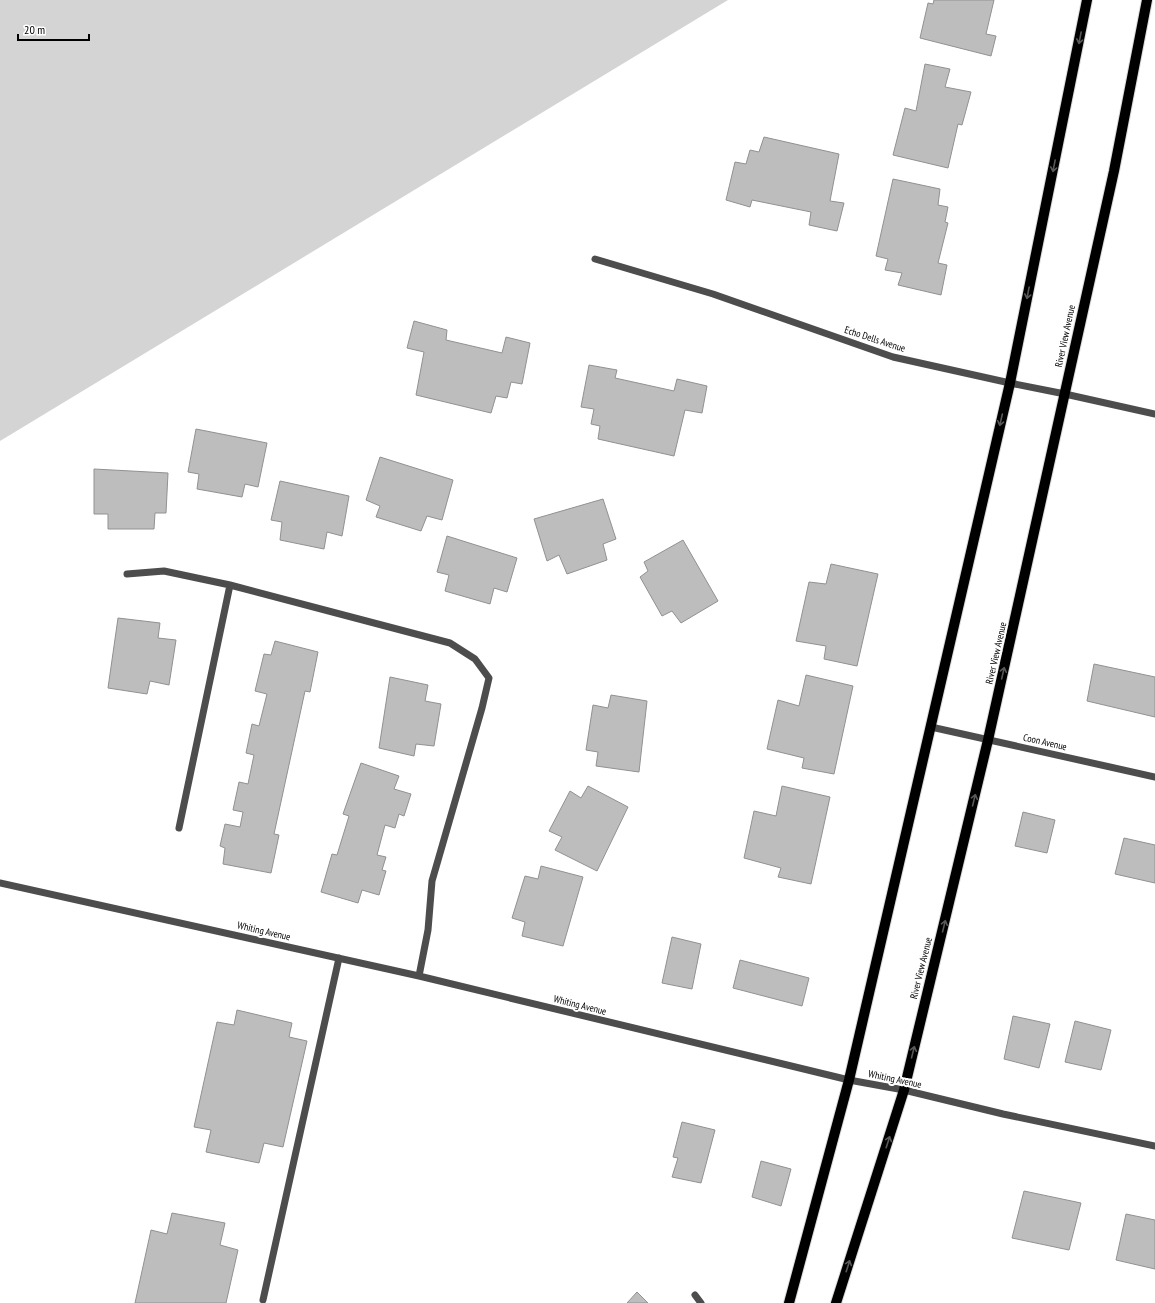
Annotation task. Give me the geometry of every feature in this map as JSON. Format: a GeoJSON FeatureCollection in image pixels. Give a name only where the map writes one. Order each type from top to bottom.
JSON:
{"type":"FeatureCollection","features":[{"type":"Feature","properties":{"kind":"main road"},"geometry":{"type":"LineString","coordinates":[[789,1303],[849,1080],[1010,384],[1087,0]]}},
{"type":"Feature","properties":{"kind":"main road","name":"River View Avenue"},"geometry":{"type":"LineString","coordinates":[[836,1303],[904,1090],[988,740],[1114,171],[1147,0]]}},
{"type":"Feature","properties":{"kind":"street","name":"Echo Dells Avenue"},"geometry":{"type":"LineString","coordinates":[[595,259],[713,294],[893,357],[1010,384],[1065,394],[1155,414]]}},
{"type":"Feature","properties":{"kind":"street"},"geometry":{"type":"LineString","coordinates":[[127,574],[164,570],[230,585],[450,643],[475,659],[489,678],[482,708],[432,881],[428,930],[420,976]]}},
{"type":"Feature","properties":{"kind":"street"},"geometry":{"type":"LineString","coordinates":[[179,828],[230,585]]}},
{"type":"Feature","properties":{"kind":"street","name":"Coon Avenue"},"geometry":{"type":"LineString","coordinates":[[931,727],[1155,777]]}},
{"type":"Feature","properties":{"kind":"street","name":"Whiting Avenue"},"geometry":{"type":"LineString","coordinates":[[0,883],[420,976],[849,1080],[904,1090],[1003,1114],[1155,1146]]}},
{"type":"Feature","properties":{"kind":"street"},"geometry":{"type":"LineString","coordinates":[[263,1300],[339,958]]}},
{"type":"Feature","properties":{"kind":"street"},"geometry":{"type":"LineString","coordinates":[[695,1295],[701,1303]]}},
{"type":"Feature","properties":{"kind":"shaded area"},"geometry":{"type":"Polygon","coordinates":[[[0,0],[728,0],[0,441],[0,0]]]}},
{"type":"Feature","properties":{"kind":"building"},"geometry":{"type":"Polygon","coordinates":[[[934,0],[994,0],[986,34],[996,36],[991,56],[920,38],[928,3],[933,4],[934,0]]]}},
{"type":"Feature","properties":{"kind":"building"},"geometry":{"type":"Polygon","coordinates":[[[925,64],[950,69],[945,87],[971,92],[962,125],[958,124],[948,168],[893,155],[905,108],[916,111],[925,64]]]}},
{"type":"Feature","properties":{"kind":"building"},"geometry":{"type":"Polygon","coordinates":[[[764,137],[839,154],[830,201],[844,203],[837,231],[809,225],[811,212],[752,200],[750,207],[726,200],[735,162],[746,164],[750,150],[759,152],[764,137]]]}},
{"type":"Feature","properties":{"kind":"building"},"geometry":{"type":"Polygon","coordinates":[[[893,179],[940,189],[938,205],[948,207],[945,222],[948,223],[938,263],[947,265],[941,295],[898,285],[902,273],[885,270],[888,259],[876,256],[893,179]]]}},
{"type":"Feature","properties":{"kind":"building"},"geometry":{"type":"Polygon","coordinates":[[[414,321],[447,330],[446,340],[502,353],[506,337],[530,343],[522,384],[511,382],[507,398],[496,396],[491,413],[416,395],[424,352],[407,348],[414,321]]]}},
{"type":"Feature","properties":{"kind":"building"},"geometry":{"type":"Polygon","coordinates":[[[589,365],[617,370],[615,378],[674,391],[677,379],[707,386],[702,413],[685,410],[674,456],[598,439],[600,426],[591,424],[594,409],[581,407],[589,365]]]}},
{"type":"Feature","properties":{"kind":"building"},"geometry":{"type":"Polygon","coordinates":[[[196,429],[267,443],[258,487],[245,484],[242,497],[197,489],[199,474],[188,472],[196,429]]]}},
{"type":"Feature","properties":{"kind":"building"},"geometry":{"type":"Polygon","coordinates":[[[380,457],[453,480],[442,520],[427,516],[421,531],[376,517],[380,506],[366,500],[380,457]]]}},
{"type":"Feature","properties":{"kind":"building"},"geometry":{"type":"Polygon","coordinates":[[[94,469],[168,473],[166,513],[155,513],[154,529],[108,529],[108,514],[94,514],[94,469]]]}},
{"type":"Feature","properties":{"kind":"building"},"geometry":{"type":"Polygon","coordinates":[[[280,481],[349,496],[342,536],[327,532],[324,549],[280,540],[282,522],[271,520],[280,481]]]}},
{"type":"Feature","properties":{"kind":"building"},"geometry":{"type":"Polygon","coordinates":[[[603,499],[616,539],[603,544],[607,560],[567,574],[559,555],[547,561],[534,519],[603,499]]]}},
{"type":"Feature","properties":{"kind":"building"},"geometry":{"type":"Polygon","coordinates":[[[447,536],[517,558],[507,592],[494,588],[490,604],[445,591],[449,575],[437,572],[447,536]]]}},
{"type":"Feature","properties":{"kind":"building"},"geometry":{"type":"Polygon","coordinates":[[[683,540],[718,601],[681,623],[672,611],[662,616],[640,577],[648,571],[644,562],[683,540]]]}},
{"type":"Feature","properties":{"kind":"building"},"geometry":{"type":"Polygon","coordinates":[[[831,564],[878,574],[857,666],[824,659],[826,646],[796,641],[809,582],[826,584],[831,564]]]}},
{"type":"Feature","properties":{"kind":"building"},"geometry":{"type":"Polygon","coordinates":[[[118,618],[160,623],[158,638],[176,640],[169,685],[150,681],[147,694],[108,688],[118,618]]]}},
{"type":"Feature","properties":{"kind":"building"},"geometry":{"type":"Polygon","coordinates":[[[275,641],[318,652],[310,692],[305,691],[274,834],[279,835],[271,873],[223,864],[225,848],[220,846],[225,824],[240,827],[243,812],[233,810],[239,782],[248,784],[254,755],[246,753],[252,724],[259,726],[267,694],[255,691],[264,654],[271,655],[275,641]]]}},
{"type":"Feature","properties":{"kind":"building"},"geometry":{"type":"Polygon","coordinates":[[[1094,664],[1155,677],[1155,717],[1087,701],[1094,664]]]}},
{"type":"Feature","properties":{"kind":"building"},"geometry":{"type":"Polygon","coordinates":[[[806,675],[853,686],[834,774],[802,768],[804,758],[767,749],[778,700],[799,706],[806,675]]]}},
{"type":"Feature","properties":{"kind":"building"},"geometry":{"type":"Polygon","coordinates":[[[390,677],[428,685],[425,701],[441,704],[434,746],[416,744],[414,756],[379,748],[390,677]]]}},
{"type":"Feature","properties":{"kind":"building"},"geometry":{"type":"Polygon","coordinates":[[[611,695],[647,701],[639,772],[596,766],[598,752],[586,750],[593,705],[608,708],[611,695]]]}},
{"type":"Feature","properties":{"kind":"building"},"geometry":{"type":"Polygon","coordinates":[[[361,763],[399,776],[394,789],[411,794],[404,816],[399,814],[395,828],[385,825],[377,855],[386,857],[382,870],[386,871],[379,895],[362,890],[358,903],[321,892],[332,854],[337,855],[349,816],[343,814],[361,763]]]}},
{"type":"Feature","properties":{"kind":"building"},"geometry":{"type":"Polygon","coordinates":[[[588,786],[628,807],[597,871],[555,850],[562,837],[549,831],[570,791],[581,798],[588,786]]]}},
{"type":"Feature","properties":{"kind":"building"},"geometry":{"type":"Polygon","coordinates":[[[782,786],[830,797],[811,884],[778,877],[781,868],[744,858],[754,811],[776,816],[782,786]]]}},
{"type":"Feature","properties":{"kind":"building"},"geometry":{"type":"Polygon","coordinates":[[[1023,812],[1055,820],[1047,853],[1015,846],[1023,812]]]}},
{"type":"Feature","properties":{"kind":"building"},"geometry":{"type":"Polygon","coordinates":[[[1124,838],[1155,845],[1155,883],[1115,874],[1124,838]]]}},
{"type":"Feature","properties":{"kind":"building"},"geometry":{"type":"Polygon","coordinates":[[[541,866],[583,877],[563,946],[522,936],[525,922],[512,918],[525,876],[538,879],[541,866]]]}},
{"type":"Feature","properties":{"kind":"building"},"geometry":{"type":"Polygon","coordinates":[[[672,937],[701,944],[692,989],[662,983],[672,937]]]}},
{"type":"Feature","properties":{"kind":"building"},"geometry":{"type":"Polygon","coordinates":[[[740,960],[809,978],[802,1006],[733,988],[740,960]]]}},
{"type":"Feature","properties":{"kind":"building"},"geometry":{"type":"Polygon","coordinates":[[[237,1010],[292,1023],[289,1037],[307,1041],[283,1147],[264,1143],[259,1163],[206,1152],[211,1130],[194,1127],[217,1022],[234,1025],[237,1010]]]}},
{"type":"Feature","properties":{"kind":"building"},"geometry":{"type":"Polygon","coordinates":[[[1013,1016],[1050,1024],[1039,1068],[1004,1059],[1013,1016]]]}},
{"type":"Feature","properties":{"kind":"building"},"geometry":{"type":"Polygon","coordinates":[[[1075,1021],[1111,1030],[1101,1070],[1065,1062],[1075,1021]]]}},
{"type":"Feature","properties":{"kind":"building"},"geometry":{"type":"Polygon","coordinates":[[[682,1122],[715,1130],[701,1183],[672,1177],[678,1158],[673,1157],[682,1122]]]}},
{"type":"Feature","properties":{"kind":"building"},"geometry":{"type":"Polygon","coordinates":[[[761,1161],[791,1169],[781,1206],[752,1197],[761,1161]]]}},
{"type":"Feature","properties":{"kind":"building"},"geometry":{"type":"Polygon","coordinates":[[[1024,1191],[1081,1203],[1069,1250],[1012,1238],[1024,1191]]]}},
{"type":"Feature","properties":{"kind":"building"},"geometry":{"type":"Polygon","coordinates":[[[172,1213],[225,1223],[220,1245],[238,1250],[226,1303],[135,1303],[151,1230],[167,1234],[172,1213]]]}},
{"type":"Feature","properties":{"kind":"building"},"geometry":{"type":"Polygon","coordinates":[[[1126,1214],[1155,1220],[1155,1269],[1116,1260],[1126,1214]]]}},
{"type":"Feature","properties":{"kind":"building"},"geometry":{"type":"Polygon","coordinates":[[[637,1292],[648,1303],[627,1303],[637,1292]]]}}]}
